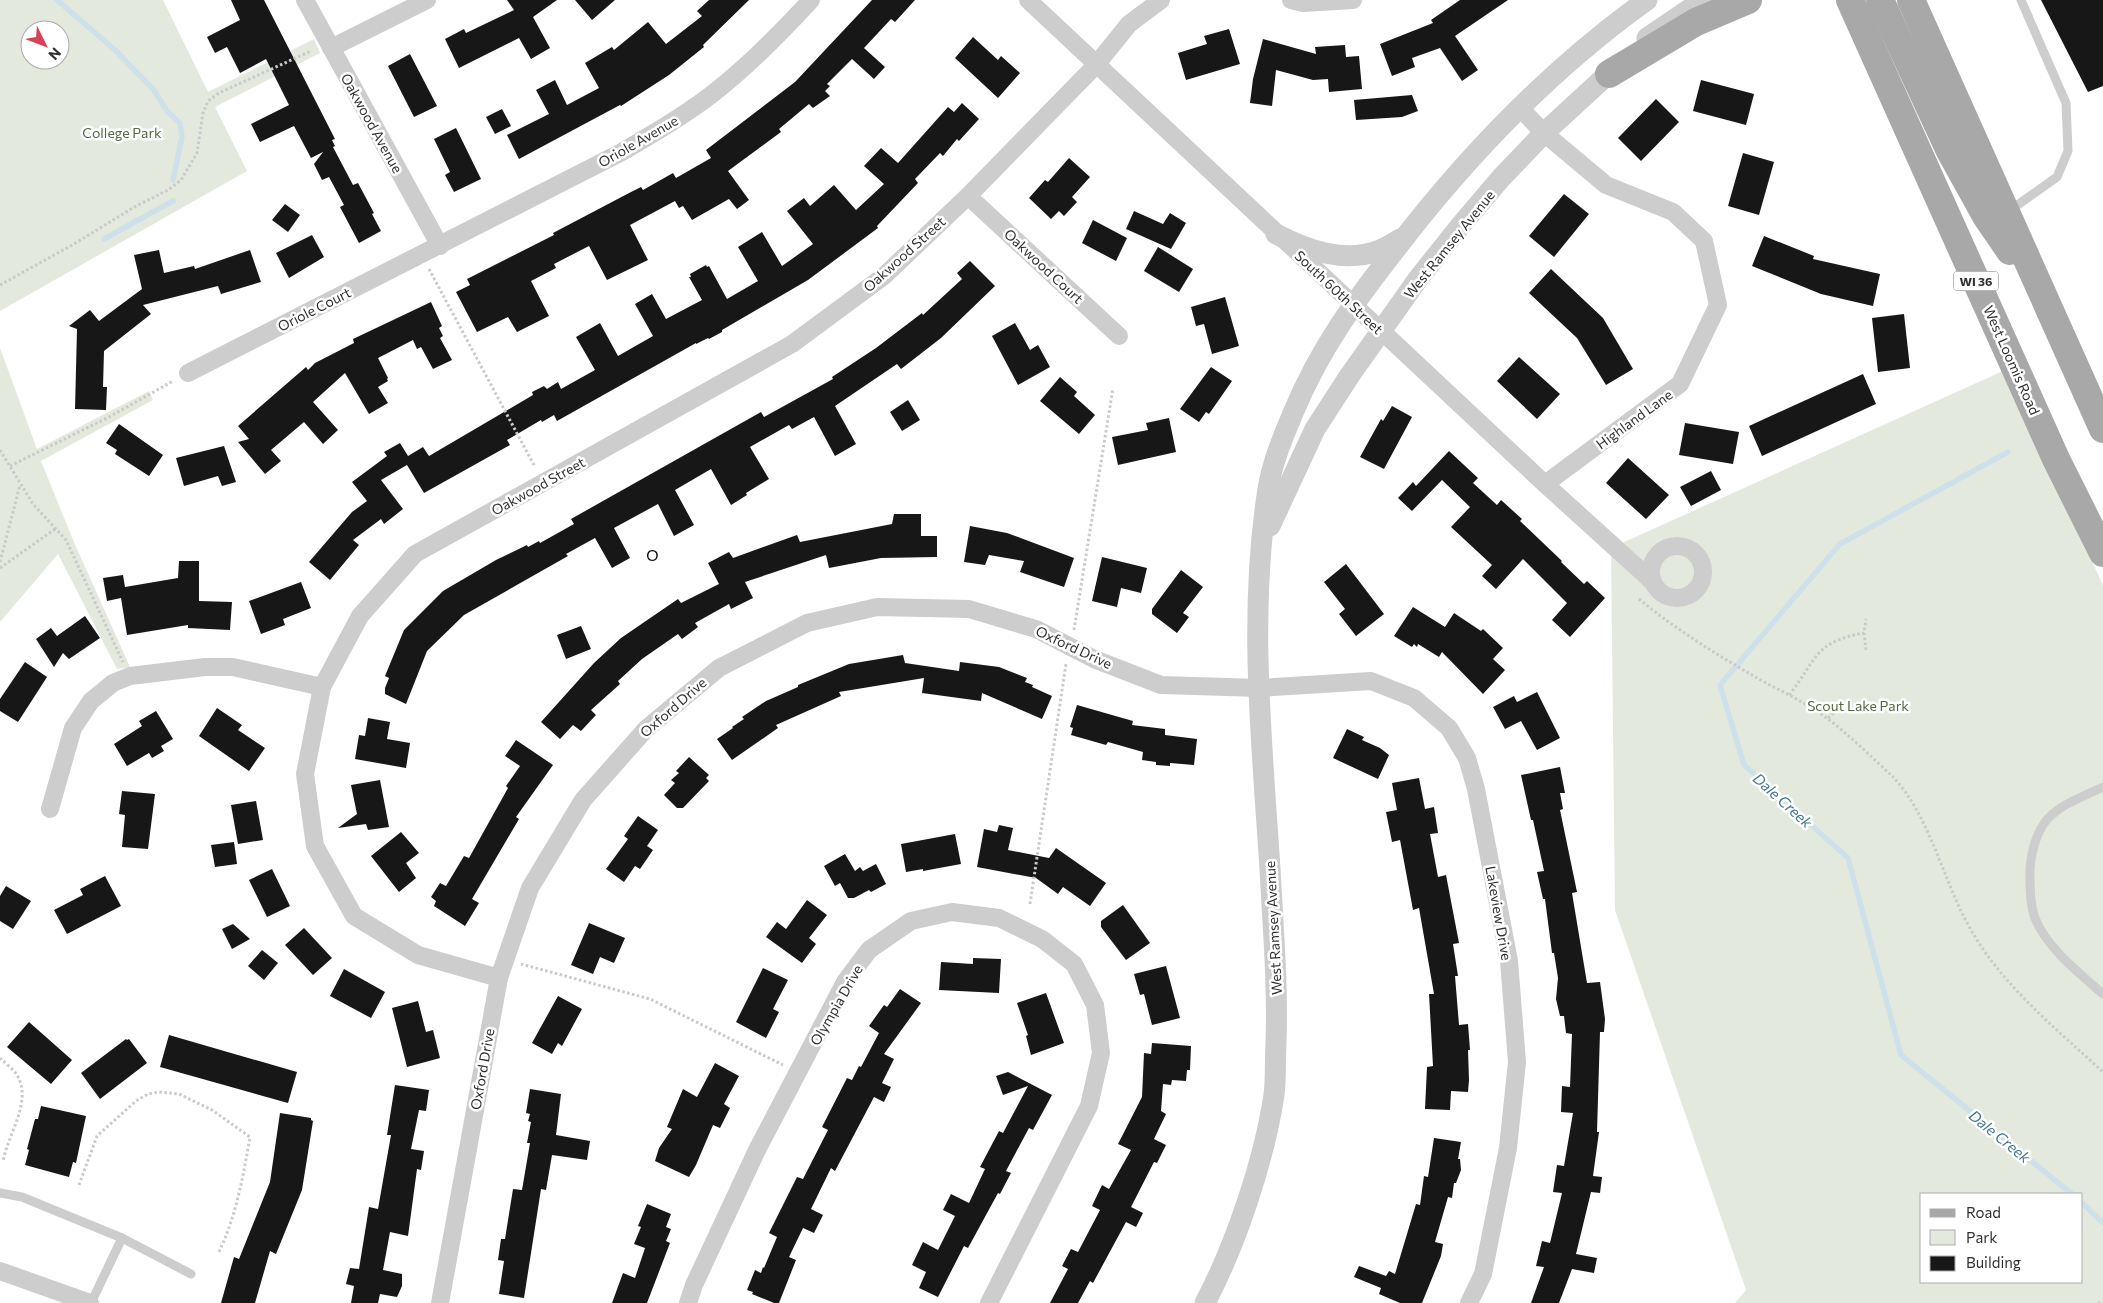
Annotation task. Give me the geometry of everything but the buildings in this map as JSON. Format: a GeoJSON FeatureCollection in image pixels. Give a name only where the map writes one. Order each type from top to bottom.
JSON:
{"type":"FeatureCollection","features":[{"type":"Feature","properties":{"kind":"main road"},"geometry":{"type":"LineString","coordinates":[[1609,74],[1696,22],[1748,0]]}},
{"type":"Feature","properties":{"kind":"main road"},"geometry":{"type":"LineString","coordinates":[[1880,0],[1950,152],[1986,216],[2048,306]]}},
{"type":"Feature","properties":{"kind":"main road"},"geometry":{"type":"LineString","coordinates":[[1911,0],[2103,429]]}},
{"type":"Feature","properties":{"kind":"main road","name":"West Loomis Road"},"geometry":{"type":"LineString","coordinates":[[1850,2],[2056,459],[2103,553]]}},
{"type":"Feature","properties":{"kind":"street","name":"Oakwood Avenue"},"geometry":{"type":"LineString","coordinates":[[305,0],[440,246]]}},
{"type":"Feature","properties":{"kind":"street"},"geometry":{"type":"LineString","coordinates":[[331,48],[427,0]]}},
{"type":"Feature","properties":{"kind":"street","name":"Oriole Avenue"},"geometry":{"type":"LineString","coordinates":[[440,246],[620,153],[674,121],[711,95],[748,62],[811,0]]}},
{"type":"Feature","properties":{"kind":"street","name":"South 60th Street"},"geometry":{"type":"LineString","coordinates":[[1028,0],[1276,234],[1652,581]]}},
{"type":"Feature","properties":{"kind":"street","name":"Oakwood Street"},"geometry":{"type":"LineString","coordinates":[[499,978],[418,955],[354,916],[315,846],[305,774],[322,687],[360,616],[415,554],[792,344],[884,276],[968,196],[1096,64],[1129,24],[1161,0]]}},
{"type":"Feature","properties":{"kind":"street"},"geometry":{"type":"LineString","coordinates":[[1291,0],[1304,3],[1353,0]]}},
{"type":"Feature","properties":{"kind":"street","name":"West Ramsey Avenue"},"geometry":{"type":"LineString","coordinates":[[1205,1303],[1233,1239],[1259,1164],[1274,1093],[1277,1000],[1259,688],[1257,615],[1268,486],[1283,438],[1322,352],[1352,304],[1405,236],[1466,164],[1520,108],[1601,36],[1647,0]]}},
{"type":"Feature","properties":{"kind":"street","name":"West Ramsey Avenue"},"geometry":{"type":"LineString","coordinates":[[1263,543],[1315,429],[1418,279],[1461,225],[1544,133],[1609,74],[1636,46],[1703,0]]}},
{"type":"Feature","properties":{"kind":"street","name":"Highland Lane"},"geometry":{"type":"LineString","coordinates":[[1520,108],[1544,133],[1606,185],[1673,212],[1704,241],[1718,304],[1680,384],[1545,484]]}},
{"type":"Feature","properties":{"kind":"street","name":"Oakwood Court"},"geometry":{"type":"LineString","coordinates":[[968,196],[1119,336]]}},
{"type":"Feature","properties":{"kind":"street"},"geometry":{"type":"LineString","coordinates":[[1276,234],[1301,247],[1329,254],[1343,255],[1364,254],[1380,250],[1405,236]]}},
{"type":"Feature","properties":{"kind":"street","name":"Oriole Court"},"geometry":{"type":"LineString","coordinates":[[188,373],[440,246]]}},
{"type":"Feature","properties":{"kind":"street","name":"Oxford Drive"},"geometry":{"type":"LineString","coordinates":[[440,1303],[499,978],[530,888],[583,800],[646,729],[719,668],[807,623],[877,607],[969,609],[1036,628],[1094,659],[1161,685],[1259,688]]}},
{"type":"Feature","properties":{"kind":"street"},"geometry":{"type":"LineString","coordinates":[[50,809],[73,728],[91,701],[113,684],[130,676],[205,667],[234,667],[322,687]]}},
{"type":"Feature","properties":{"kind":"street","name":"Lakeview Drive"},"geometry":{"type":"LineString","coordinates":[[1259,688],[1371,681],[1414,698],[1449,728],[1467,758],[1476,789],[1508,961],[1516,1062],[1508,1148],[1483,1274],[1469,1303]]}},
{"type":"Feature","properties":{"kind":"street","name":"Olympia Drive"},"geometry":{"type":"LineString","coordinates":[[688,1303],[694,1285],[757,1150],[846,982],[869,950],[911,921],[952,912],[999,918],[1042,939],[1074,964],[1095,1005],[1101,1053],[1088,1106],[989,1303]]}},
{"type":"Feature","properties":{"kind":"street"},"geometry":{"type":"LineString","coordinates":[[0,1271],[90,1303]]}},
{"type":"Feature","properties":{"kind":"lane"},"geometry":{"type":"LineString","coordinates":[[2006,212],[2057,177],[2068,151],[2066,103],[2022,0]]}},
{"type":"Feature","properties":{"kind":"lane"},"geometry":{"type":"LineString","coordinates":[[2103,787],[2059,810],[2045,822],[2036,839],[2030,863],[2030,893],[2035,917],[2042,934],[2076,970],[2103,994]]}},
{"type":"Feature","properties":{"kind":"lane"},"geometry":{"type":"LineString","coordinates":[[0,1193],[22,1197],[122,1238],[191,1274]]}},
{"type":"Feature","properties":{"kind":"lane"},"geometry":{"type":"LineString","coordinates":[[90,1303],[122,1238]]}},
{"type":"Feature","properties":{"kind":"path"},"geometry":{"type":"LineString","coordinates":[[0,285],[74,244],[136,206],[168,190],[181,180],[197,153],[203,113],[208,101],[219,93],[311,51]]}},
{"type":"Feature","properties":{"kind":"path"},"geometry":{"type":"LineString","coordinates":[[427,265],[537,469]]}},
{"type":"Feature","properties":{"kind":"path"},"geometry":{"type":"LineString","coordinates":[[10,466],[109,417],[188,373]]}},
{"type":"Feature","properties":{"kind":"path"},"geometry":{"type":"LineString","coordinates":[[1074,631],[1113,388]]}},
{"type":"Feature","properties":{"kind":"path"},"geometry":{"type":"LineString","coordinates":[[0,450],[33,504],[66,540],[130,676]]}},
{"type":"Feature","properties":{"kind":"path"},"geometry":{"type":"LineString","coordinates":[[0,562],[20,485]]}},
{"type":"Feature","properties":{"kind":"path"},"geometry":{"type":"LineString","coordinates":[[0,568],[55,529]]}},
{"type":"Feature","properties":{"kind":"path"},"geometry":{"type":"LineString","coordinates":[[1639,599],[1659,615],[1752,676],[1828,718],[1894,778],[1926,828],[1963,915],[1998,971],[2022,998],[2103,1072]]}},
{"type":"Feature","properties":{"kind":"path"},"geometry":{"type":"LineString","coordinates":[[1866,619],[1864,633],[1866,650]]}},
{"type":"Feature","properties":{"kind":"path"},"geometry":{"type":"LineString","coordinates":[[1789,695],[1801,680],[1817,653],[1827,645],[1848,636],[1864,633]]}},
{"type":"Feature","properties":{"kind":"path"},"geometry":{"type":"LineString","coordinates":[[1030,904],[1068,656]]}},
{"type":"Feature","properties":{"kind":"path"},"geometry":{"type":"LineString","coordinates":[[1828,718],[1841,707]]}},
{"type":"Feature","properties":{"kind":"path"},"geometry":{"type":"LineString","coordinates":[[518,963],[650,999],[799,1072]]}},
{"type":"Feature","properties":{"kind":"path"},"geometry":{"type":"LineString","coordinates":[[0,1058],[17,1075],[22,1090],[21,1107],[4,1153],[3,1162]]}},
{"type":"Feature","properties":{"kind":"path"},"geometry":{"type":"LineString","coordinates":[[79,1185],[96,1136],[130,1106],[148,1094],[160,1092],[179,1094],[212,1110],[250,1137],[241,1186],[228,1232],[218,1254]]}},
{"type":"Feature","properties":{"kind":"path"},"geometry":{"type":"LineString","coordinates":[[2098,1303],[2103,1302]]}},
{"type":"Feature","properties":{"kind":"green space","name":"College Park"},"geometry":{"type":"Polygon","coordinates":[[[0,0],[163,0],[208,92],[314,39],[320,53],[215,107],[247,171],[0,311],[0,0]]]}},
{"type":"Feature","properties":{"kind":"green space"},"geometry":{"type":"Polygon","coordinates":[[[0,348],[37,449],[149,391],[153,400],[41,461],[73,540],[130,667],[117,669],[58,554],[0,622],[0,348]]]}},
{"type":"Feature","properties":{"kind":"green space","name":"Scout Lake Park"},"geometry":{"type":"Polygon","coordinates":[[[2003,371],[2103,585],[2103,1303],[1735,1303],[1746,1290],[1615,910],[1611,548],[2003,371]]]}},
{"type":"Feature","properties":{"kind":"waterway"},"geometry":{"type":"LineString","coordinates":[[57,0],[115,50],[154,90],[167,111],[180,123],[182,137],[173,180]]}},
{"type":"Feature","properties":{"kind":"waterway"},"geometry":{"type":"LineString","coordinates":[[104,239],[173,201]]}},
{"type":"Feature","properties":{"kind":"waterway","name":"Dale Creek"},"geometry":{"type":"LineString","coordinates":[[2008,452],[1840,544],[1720,685],[1744,765],[1848,858],[1901,1055],[2071,1193]]}},
{"type":"Feature","properties":{"kind":"waterway","name":"Dale Creek"},"geometry":{"type":"LineString","coordinates":[[2083,1204],[2103,1223]]}},
{"type":"Feature","properties":{"kind":"district","name":"O"},"geometry":{"type":"Point","coordinates":[653,555]}}]}
